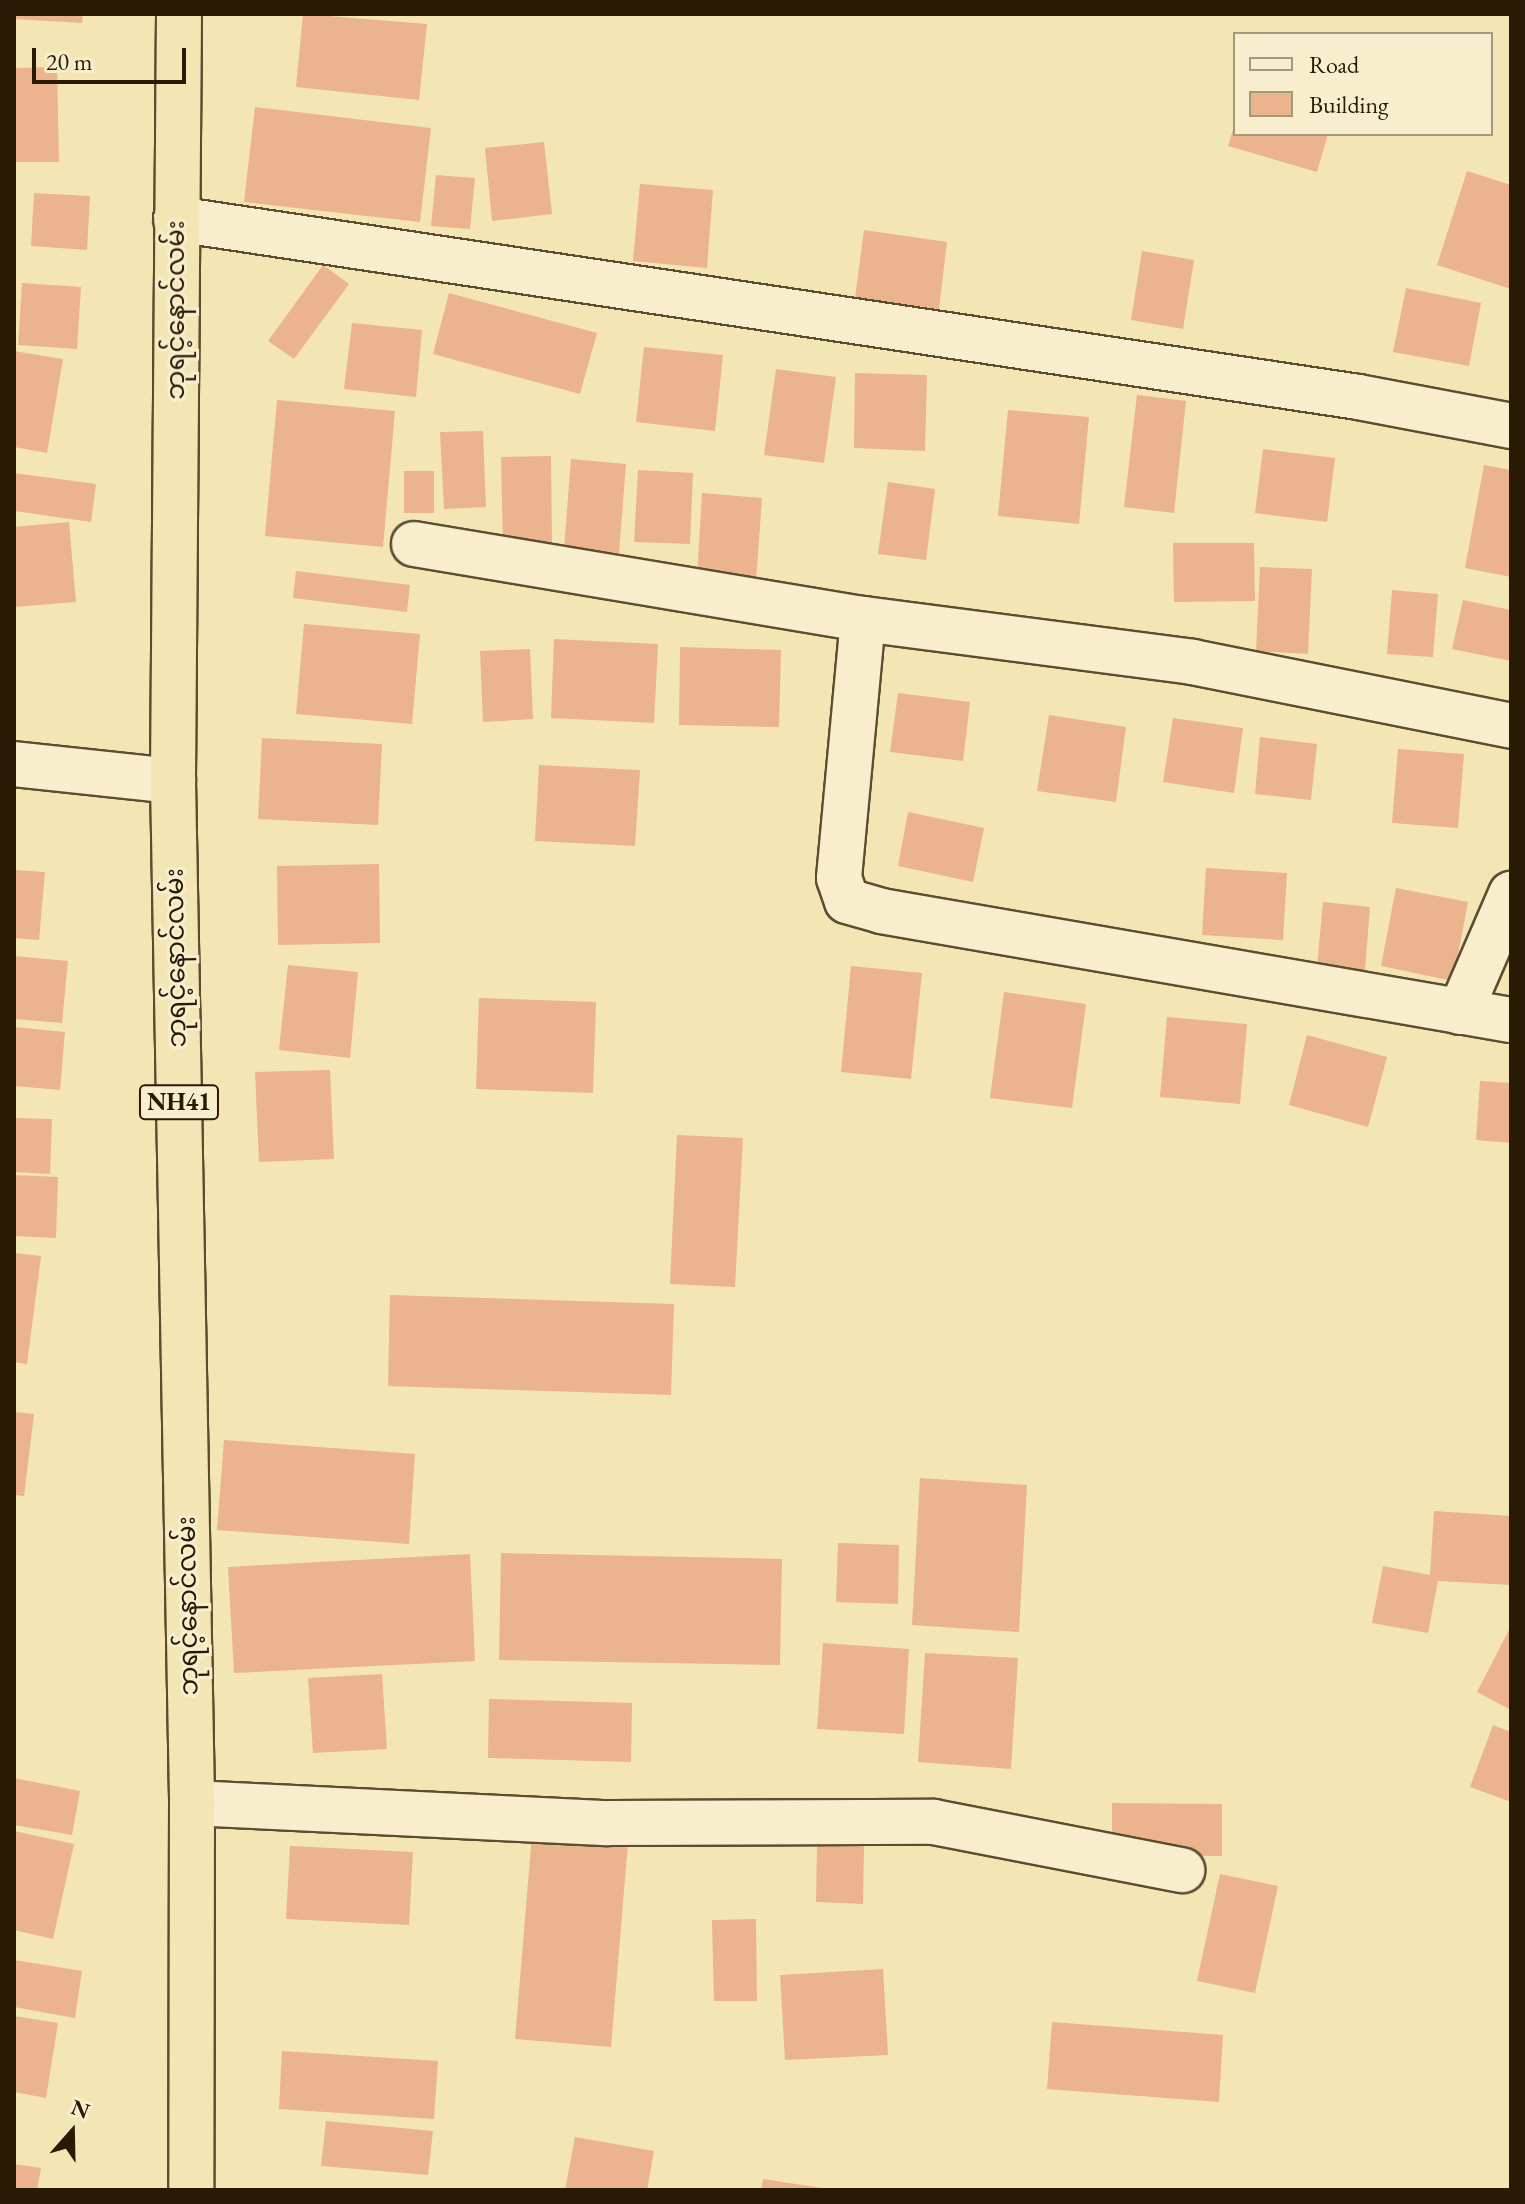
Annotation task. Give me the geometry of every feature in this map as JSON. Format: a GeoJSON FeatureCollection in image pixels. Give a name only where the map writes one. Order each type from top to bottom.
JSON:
{"type":"FeatureCollection","features":[{"type":"Feature","properties":{"kind":"highway","name":"ဘုရင့်နောင်လမ်း"},"geometry":{"type":"LineString","coordinates":[[179,14],[173,781],[192,1803],[191,2190]]}},
{"type":"Feature","properties":{"kind":"street"},"geometry":{"type":"LineString","coordinates":[[176,219],[1358,397],[1511,426]]}},
{"type":"Feature","properties":{"kind":"street"},"geometry":{"type":"LineString","coordinates":[[414,544],[863,619],[1192,662],[1511,726]]}},
{"type":"Feature","properties":{"kind":"street"},"geometry":{"type":"LineString","coordinates":[[863,619],[839,878],[847,901],[881,911],[1511,1020]]}},
{"type":"Feature","properties":{"kind":"street"},"geometry":{"type":"LineString","coordinates":[[14,764],[173,781]]}},
{"type":"Feature","properties":{"kind":"street"},"geometry":{"type":"LineString","coordinates":[[1460,1012],[1511,894]]}},
{"type":"Feature","properties":{"kind":"street"},"geometry":{"type":"LineString","coordinates":[[192,1803],[608,1823],[934,1822],[1182,1870]]}},
{"type":"Feature","properties":{"kind":"building"},"geometry":{"type":"Polygon","coordinates":[[[14,14],[83,14],[82,23],[14,19],[14,14]]]}},
{"type":"Feature","properties":{"kind":"building"},"geometry":{"type":"Polygon","coordinates":[[[303,14],[427,24],[419,100],[296,87],[303,14]]]}},
{"type":"Feature","properties":{"kind":"building"},"geometry":{"type":"Polygon","coordinates":[[[57,67],[59,162],[14,162],[14,68],[57,67]]]}},
{"type":"Feature","properties":{"kind":"building"},"geometry":{"type":"Polygon","coordinates":[[[255,107],[431,128],[420,222],[244,202],[255,107]]]}},
{"type":"Feature","properties":{"kind":"building"},"geometry":{"type":"Polygon","coordinates":[[[1233,129],[1233,136],[1327,136],[1317,172],[1228,146],[1233,129]]]}},
{"type":"Feature","properties":{"kind":"building"},"geometry":{"type":"Polygon","coordinates":[[[544,142],[552,214],[492,221],[485,148],[544,142]]]}},
{"type":"Feature","properties":{"kind":"building"},"geometry":{"type":"Polygon","coordinates":[[[1467,171],[1511,185],[1511,289],[1437,265],[1467,171]]]}},
{"type":"Feature","properties":{"kind":"building"},"geometry":{"type":"Polygon","coordinates":[[[436,175],[475,178],[470,229],[431,226],[436,175]]]}},
{"type":"Feature","properties":{"kind":"building"},"geometry":{"type":"Polygon","coordinates":[[[640,184],[713,190],[707,268],[633,261],[640,184]]]}},
{"type":"Feature","properties":{"kind":"building"},"geometry":{"type":"Polygon","coordinates":[[[34,193],[90,196],[87,250],[31,246],[34,193]]]}},
{"type":"Feature","properties":{"kind":"building"},"geometry":{"type":"Polygon","coordinates":[[[864,230],[947,242],[939,309],[855,298],[864,230]]]}},
{"type":"Feature","properties":{"kind":"building"},"geometry":{"type":"Polygon","coordinates":[[[1142,251],[1194,260],[1183,329],[1131,320],[1142,251]]]}},
{"type":"Feature","properties":{"kind":"building"},"geometry":{"type":"Polygon","coordinates":[[[323,265],[349,284],[294,359],[268,341],[323,265]]]}},
{"type":"Feature","properties":{"kind":"building"},"geometry":{"type":"Polygon","coordinates":[[[22,283],[81,287],[77,349],[18,345],[22,283]]]}},
{"type":"Feature","properties":{"kind":"building"},"geometry":{"type":"Polygon","coordinates":[[[1406,288],[1481,303],[1469,366],[1393,352],[1406,288]]]}},
{"type":"Feature","properties":{"kind":"building"},"geometry":{"type":"Polygon","coordinates":[[[449,293],[597,333],[580,394],[433,354],[449,293]]]}},
{"type":"Feature","properties":{"kind":"building"},"geometry":{"type":"Polygon","coordinates":[[[352,323],[422,330],[416,397],[344,389],[352,323]]]}},
{"type":"Feature","properties":{"kind":"building"},"geometry":{"type":"Polygon","coordinates":[[[644,347],[723,355],[715,431],[636,422],[644,347]]]}},
{"type":"Feature","properties":{"kind":"building"},"geometry":{"type":"Polygon","coordinates":[[[14,351],[63,359],[47,453],[14,447],[14,351]]]}},
{"type":"Feature","properties":{"kind":"building"},"geometry":{"type":"Polygon","coordinates":[[[776,369],[836,377],[824,463],[764,455],[776,369]]]}},
{"type":"Feature","properties":{"kind":"building"},"geometry":{"type":"Polygon","coordinates":[[[855,373],[927,375],[925,451],[854,448],[855,373]]]}},
{"type":"Feature","properties":{"kind":"building"},"geometry":{"type":"Polygon","coordinates":[[[1137,395],[1186,401],[1174,513],[1124,507],[1137,395]]]}},
{"type":"Feature","properties":{"kind":"building"},"geometry":{"type":"Polygon","coordinates":[[[277,400],[395,411],[383,547],[265,536],[277,400]]]}},
{"type":"Feature","properties":{"kind":"building"},"geometry":{"type":"Polygon","coordinates":[[[1008,410],[1089,417],[1079,524],[998,516],[1008,410]]]}},
{"type":"Feature","properties":{"kind":"building"},"geometry":{"type":"Polygon","coordinates":[[[483,431],[486,507],[444,509],[440,432],[483,431]]]}},
{"type":"Feature","properties":{"kind":"building"},"geometry":{"type":"Polygon","coordinates":[[[1263,449],[1335,458],[1327,522],[1255,513],[1263,449]]]}},
{"type":"Feature","properties":{"kind":"building"},"geometry":{"type":"Polygon","coordinates":[[[551,456],[552,545],[503,547],[501,457],[551,456]]]}},
{"type":"Feature","properties":{"kind":"building"},"geometry":{"type":"Polygon","coordinates":[[[571,459],[626,464],[619,553],[564,549],[571,459]]]}},
{"type":"Feature","properties":{"kind":"building"},"geometry":{"type":"Polygon","coordinates":[[[1484,465],[1511,470],[1511,577],[1465,568],[1484,465]]]}},
{"type":"Feature","properties":{"kind":"building"},"geometry":{"type":"Polygon","coordinates":[[[638,470],[693,473],[690,544],[634,542],[638,470]]]}},
{"type":"Feature","properties":{"kind":"building"},"geometry":{"type":"Polygon","coordinates":[[[404,471],[434,471],[434,513],[404,513],[404,471]]]}},
{"type":"Feature","properties":{"kind":"building"},"geometry":{"type":"Polygon","coordinates":[[[14,473],[96,484],[91,522],[14,511],[14,473]]]}},
{"type":"Feature","properties":{"kind":"building"},"geometry":{"type":"Polygon","coordinates":[[[888,482],[935,489],[926,560],[878,554],[888,482]]]}},
{"type":"Feature","properties":{"kind":"building"},"geometry":{"type":"Polygon","coordinates":[[[702,493],[762,498],[756,581],[697,577],[702,493]]]}},
{"type":"Feature","properties":{"kind":"building"},"geometry":{"type":"Polygon","coordinates":[[[69,522],[76,602],[14,607],[14,527],[69,522]]]}},
{"type":"Feature","properties":{"kind":"building"},"geometry":{"type":"Polygon","coordinates":[[[1173,543],[1254,543],[1255,601],[1174,602],[1173,543]]]}},
{"type":"Feature","properties":{"kind":"building"},"geometry":{"type":"Polygon","coordinates":[[[1260,567],[1312,569],[1308,654],[1256,651],[1260,567]]]}},
{"type":"Feature","properties":{"kind":"building"},"geometry":{"type":"Polygon","coordinates":[[[296,571],[410,585],[407,612],[293,598],[296,571]]]}},
{"type":"Feature","properties":{"kind":"building"},"geometry":{"type":"Polygon","coordinates":[[[1392,590],[1438,594],[1433,657],[1387,654],[1392,590]]]}},
{"type":"Feature","properties":{"kind":"building"},"geometry":{"type":"Polygon","coordinates":[[[1463,600],[1511,610],[1511,661],[1452,649],[1463,600]]]}},
{"type":"Feature","properties":{"kind":"building"},"geometry":{"type":"Polygon","coordinates":[[[304,624],[420,634],[412,724],[296,714],[304,624]]]}},
{"type":"Feature","properties":{"kind":"building"},"geometry":{"type":"Polygon","coordinates":[[[554,639],[658,644],[654,723],[551,718],[554,639]]]}},
{"type":"Feature","properties":{"kind":"building"},"geometry":{"type":"Polygon","coordinates":[[[680,647],[781,650],[779,727],[679,725],[680,647]]]}},
{"type":"Feature","properties":{"kind":"building"},"geometry":{"type":"Polygon","coordinates":[[[530,649],[533,719],[483,722],[480,651],[530,649]]]}},
{"type":"Feature","properties":{"kind":"building"},"geometry":{"type":"Polygon","coordinates":[[[898,693],[970,702],[963,761],[890,752],[898,693]]]}},
{"type":"Feature","properties":{"kind":"building"},"geometry":{"type":"Polygon","coordinates":[[[1049,715],[1126,727],[1116,802],[1037,791],[1049,715]]]}},
{"type":"Feature","properties":{"kind":"building"},"geometry":{"type":"Polygon","coordinates":[[[1173,718],[1243,728],[1234,793],[1163,782],[1173,718]]]}},
{"type":"Feature","properties":{"kind":"building"},"geometry":{"type":"Polygon","coordinates":[[[1260,737],[1317,744],[1311,800],[1255,794],[1260,737]]]}},
{"type":"Feature","properties":{"kind":"building"},"geometry":{"type":"Polygon","coordinates":[[[262,738],[382,744],[378,825],[258,819],[262,738]]]}},
{"type":"Feature","properties":{"kind":"building"},"geometry":{"type":"Polygon","coordinates":[[[1398,749],[1464,754],[1458,828],[1392,823],[1398,749]]]}},
{"type":"Feature","properties":{"kind":"building"},"geometry":{"type":"Polygon","coordinates":[[[539,765],[640,770],[635,846],[535,841],[539,765]]]}},
{"type":"Feature","properties":{"kind":"building"},"geometry":{"type":"Polygon","coordinates":[[[908,812],[984,828],[973,882],[898,866],[908,812]]]}},
{"type":"Feature","properties":{"kind":"building"},"geometry":{"type":"Polygon","coordinates":[[[379,864],[380,943],[278,945],[277,866],[379,864]]]}},
{"type":"Feature","properties":{"kind":"building"},"geometry":{"type":"Polygon","coordinates":[[[1206,868],[1287,873],[1283,940],[1202,935],[1206,868]]]}},
{"type":"Feature","properties":{"kind":"building"},"geometry":{"type":"Polygon","coordinates":[[[14,870],[45,872],[39,940],[14,938],[14,870]]]}},
{"type":"Feature","properties":{"kind":"building"},"geometry":{"type":"Polygon","coordinates":[[[1396,888],[1468,902],[1453,981],[1381,966],[1396,888]]]}},
{"type":"Feature","properties":{"kind":"building"},"geometry":{"type":"Polygon","coordinates":[[[1323,902],[1370,907],[1364,983],[1316,978],[1323,902]]]}},
{"type":"Feature","properties":{"kind":"building"},"geometry":{"type":"Polygon","coordinates":[[[14,956],[68,961],[62,1023],[14,1019],[14,956]]]}},
{"type":"Feature","properties":{"kind":"building"},"geometry":{"type":"Polygon","coordinates":[[[288,965],[358,972],[350,1058],[279,1050],[288,965]]]}},
{"type":"Feature","properties":{"kind":"building"},"geometry":{"type":"Polygon","coordinates":[[[851,966],[922,973],[911,1079],[841,1072],[851,966]]]}},
{"type":"Feature","properties":{"kind":"building"},"geometry":{"type":"Polygon","coordinates":[[[1004,992],[1086,1004],[1072,1108],[990,1098],[1004,992]]]}},
{"type":"Feature","properties":{"kind":"building"},"geometry":{"type":"Polygon","coordinates":[[[479,998],[596,1002],[593,1093],[476,1089],[479,998]]]}},
{"type":"Feature","properties":{"kind":"building"},"geometry":{"type":"Polygon","coordinates":[[[1167,1017],[1247,1024],[1240,1104],[1160,1097],[1167,1017]]]}},
{"type":"Feature","properties":{"kind":"building"},"geometry":{"type":"Polygon","coordinates":[[[14,1027],[65,1032],[60,1090],[14,1086],[14,1027]]]}},
{"type":"Feature","properties":{"kind":"building"},"geometry":{"type":"Polygon","coordinates":[[[1307,1035],[1387,1057],[1368,1127],[1289,1105],[1307,1035]]]}},
{"type":"Feature","properties":{"kind":"building"},"geometry":{"type":"Polygon","coordinates":[[[330,1070],[334,1159],[259,1162],[255,1072],[330,1070]]]}},
{"type":"Feature","properties":{"kind":"building"},"geometry":{"type":"Polygon","coordinates":[[[1480,1081],[1511,1083],[1511,1143],[1476,1140],[1480,1081]]]}},
{"type":"Feature","properties":{"kind":"building"},"geometry":{"type":"Polygon","coordinates":[[[14,1118],[52,1119],[50,1174],[14,1172],[14,1118]]]}},
{"type":"Feature","properties":{"kind":"building"},"geometry":{"type":"Polygon","coordinates":[[[677,1135],[743,1138],[735,1287],[670,1284],[677,1135]]]}},
{"type":"Feature","properties":{"kind":"building"},"geometry":{"type":"Polygon","coordinates":[[[14,1175],[58,1177],[56,1238],[14,1236],[14,1175]]]}},
{"type":"Feature","properties":{"kind":"building"},"geometry":{"type":"Polygon","coordinates":[[[14,1253],[41,1256],[27,1364],[14,1362],[14,1253]]]}},
{"type":"Feature","properties":{"kind":"building"},"geometry":{"type":"Polygon","coordinates":[[[390,1295],[674,1304],[671,1395],[388,1386],[390,1295]]]}},
{"type":"Feature","properties":{"kind":"building"},"geometry":{"type":"Polygon","coordinates":[[[14,1412],[34,1414],[24,1496],[14,1495],[14,1412]]]}},
{"type":"Feature","properties":{"kind":"building"},"geometry":{"type":"Polygon","coordinates":[[[224,1440],[415,1454],[409,1544],[217,1530],[224,1440]]]}},
{"type":"Feature","properties":{"kind":"building"},"geometry":{"type":"Polygon","coordinates":[[[920,1478],[1027,1485],[1019,1632],[912,1625],[920,1478]]]}},
{"type":"Feature","properties":{"kind":"building"},"geometry":{"type":"Polygon","coordinates":[[[1434,1511],[1511,1516],[1511,1585],[1438,1581],[1428,1633],[1372,1623],[1383,1566],[1430,1575],[1434,1511]]]}},
{"type":"Feature","properties":{"kind":"building"},"geometry":{"type":"Polygon","coordinates":[[[838,1543],[899,1545],[898,1604],[836,1602],[838,1543]]]}},
{"type":"Feature","properties":{"kind":"building"},"geometry":{"type":"Polygon","coordinates":[[[501,1553],[782,1559],[780,1665],[499,1660],[501,1553]]]}},
{"type":"Feature","properties":{"kind":"building"},"geometry":{"type":"Polygon","coordinates":[[[470,1554],[475,1661],[234,1673],[228,1567],[470,1554]]]}},
{"type":"Feature","properties":{"kind":"building"},"geometry":{"type":"Polygon","coordinates":[[[1511,1626],[1511,1710],[1477,1692],[1511,1626]]]}},
{"type":"Feature","properties":{"kind":"building"},"geometry":{"type":"Polygon","coordinates":[[[823,1643],[909,1649],[904,1734],[817,1729],[823,1643]]]}},
{"type":"Feature","properties":{"kind":"building"},"geometry":{"type":"Polygon","coordinates":[[[925,1653],[1018,1658],[1011,1769],[918,1762],[925,1653]]]}},
{"type":"Feature","properties":{"kind":"building"},"geometry":{"type":"Polygon","coordinates":[[[382,1674],[387,1749],[313,1753],[308,1678],[382,1674]]]}},
{"type":"Feature","properties":{"kind":"building"},"geometry":{"type":"Polygon","coordinates":[[[489,1699],[632,1703],[631,1762],[488,1758],[489,1699]]]}},
{"type":"Feature","properties":{"kind":"building"},"geometry":{"type":"Polygon","coordinates":[[[1493,1725],[1511,1732],[1511,1802],[1470,1787],[1493,1725]]]}},
{"type":"Feature","properties":{"kind":"building"},"geometry":{"type":"Polygon","coordinates":[[[14,1778],[80,1791],[72,1835],[14,1825],[14,1778]]]}},
{"type":"Feature","properties":{"kind":"building"},"geometry":{"type":"Polygon","coordinates":[[[1112,1803],[1222,1804],[1222,1856],[1112,1855],[1112,1803]]]}},
{"type":"Feature","properties":{"kind":"building"},"geometry":{"type":"Polygon","coordinates":[[[14,1831],[74,1844],[53,1939],[14,1930],[14,1831]]]}},
{"type":"Feature","properties":{"kind":"building"},"geometry":{"type":"Polygon","coordinates":[[[532,1834],[628,1843],[611,2047],[515,2039],[532,1834]]]}},
{"type":"Feature","properties":{"kind":"building"},"geometry":{"type":"Polygon","coordinates":[[[817,1845],[864,1846],[863,1904],[816,1902],[817,1845]]]}},
{"type":"Feature","properties":{"kind":"building"},"geometry":{"type":"Polygon","coordinates":[[[290,1846],[413,1852],[409,1925],[286,1919],[290,1846]]]}},
{"type":"Feature","properties":{"kind":"building"},"geometry":{"type":"Polygon","coordinates":[[[1220,1874],[1278,1886],[1255,1993],[1197,1981],[1220,1874]]]}},
{"type":"Feature","properties":{"kind":"building"},"geometry":{"type":"Polygon","coordinates":[[[756,1919],[757,2001],[714,2001],[712,1920],[756,1919]]]}},
{"type":"Feature","properties":{"kind":"building"},"geometry":{"type":"Polygon","coordinates":[[[14,1960],[82,1971],[75,2018],[14,2007],[14,1960]]]}},
{"type":"Feature","properties":{"kind":"building"},"geometry":{"type":"Polygon","coordinates":[[[883,1969],[888,2055],[785,2060],[780,1975],[883,1969]]]}},
{"type":"Feature","properties":{"kind":"building"},"geometry":{"type":"Polygon","coordinates":[[[14,2016],[58,2023],[46,2098],[14,2092],[14,2016]]]}},
{"type":"Feature","properties":{"kind":"building"},"geometry":{"type":"Polygon","coordinates":[[[1052,2022],[1223,2035],[1219,2102],[1047,2089],[1052,2022]]]}},
{"type":"Feature","properties":{"kind":"building"},"geometry":{"type":"Polygon","coordinates":[[[282,2051],[438,2061],[434,2119],[279,2109],[282,2051]]]}},
{"type":"Feature","properties":{"kind":"building"},"geometry":{"type":"Polygon","coordinates":[[[326,2121],[433,2131],[428,2175],[321,2166],[326,2121]]]}},
{"type":"Feature","properties":{"kind":"building"},"geometry":{"type":"Polygon","coordinates":[[[575,2137],[654,2151],[647,2190],[565,2190],[575,2137]]]}},
{"type":"Feature","properties":{"kind":"building"},"geometry":{"type":"Polygon","coordinates":[[[14,2164],[41,2168],[37,2190],[14,2190],[14,2164]]]}},
{"type":"Feature","properties":{"kind":"building"},"geometry":{"type":"Polygon","coordinates":[[[763,2179],[822,2188],[822,2190],[761,2190],[763,2179]]]}}]}
